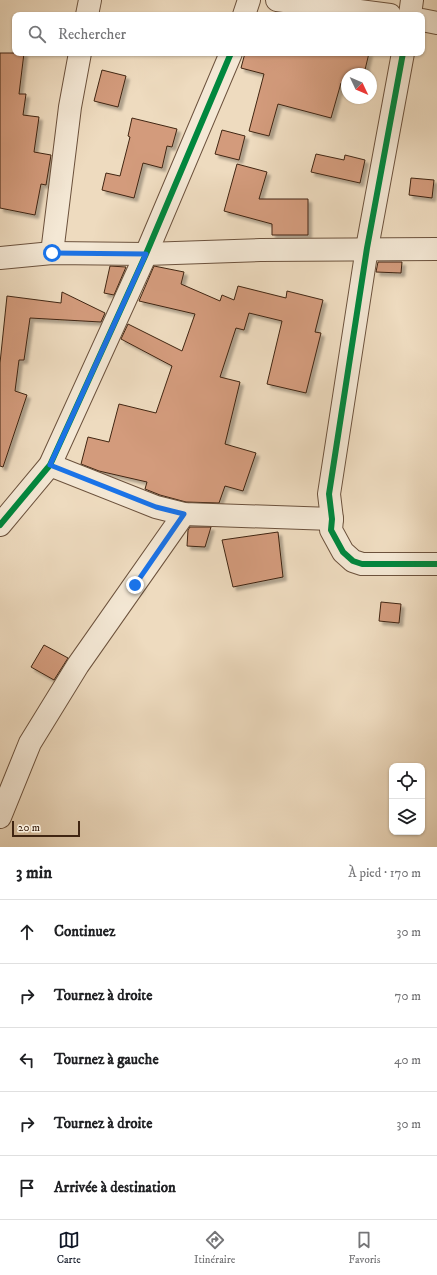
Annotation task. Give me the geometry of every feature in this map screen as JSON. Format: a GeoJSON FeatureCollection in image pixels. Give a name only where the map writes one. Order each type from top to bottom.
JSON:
{"type":"FeatureCollection","features":[{"type":"Feature","properties":{"kind":"street"},"geometry":{"type":"LineString","coordinates":[[88,12],[90,0]]}},
{"type":"Feature","properties":{"kind":"street"},"geometry":{"type":"LineString","coordinates":[[245,12],[249,0]]}},
{"type":"Feature","properties":{"kind":"street"},"geometry":{"type":"LineString","coordinates":[[277,0],[367,12]]}},
{"type":"Feature","properties":{"kind":"street"},"geometry":{"type":"LineString","coordinates":[[410,12],[412,0]]}},
{"type":"Feature","properties":{"kind":"street"},"geometry":{"type":"LineString","coordinates":[[425,21],[437,23]]}},
{"type":"Feature","properties":{"kind":"street"},"geometry":{"type":"LineString","coordinates":[[52,253],[70,107],[79,56]]}},
{"type":"Feature","properties":{"kind":"street"},"geometry":{"type":"LineString","coordinates":[[0,525],[50,465],[146,254],[230,56]]}},
{"type":"Feature","properties":{"kind":"street"},"geometry":{"type":"LineString","coordinates":[[402,56],[367,248],[329,494],[332,519],[331,530],[343,552],[353,561],[362,564],[437,564]]}},
{"type":"Feature","properties":{"kind":"street"},"geometry":{"type":"LineString","coordinates":[[0,258],[52,253],[146,254],[367,248],[437,249]]}},
{"type":"Feature","properties":{"kind":"street"},"geometry":{"type":"LineString","coordinates":[[50,465],[156,507],[184,514],[332,519]]}},
{"type":"Feature","properties":{"kind":"street"},"geometry":{"type":"LineString","coordinates":[[0,817],[30,742],[78,664],[184,514]]}},
{"type":"Feature","properties":{"kind":"building"},"geometry":{"type":"Polygon","coordinates":[[[0,53],[12,53],[12,56],[24,56],[19,94],[26,94],[23,115],[39,117],[34,152],[51,155],[46,185],[41,184],[35,215],[0,208],[0,53]]]}},
{"type":"Feature","properties":{"kind":"building"},"geometry":{"type":"Polygon","coordinates":[[[244,56],[368,56],[365,68],[341,68],[341,83],[331,118],[278,104],[269,136],[249,131],[264,74],[241,68],[244,56]]]}},
{"type":"Feature","properties":{"kind":"building"},"geometry":{"type":"Polygon","coordinates":[[[102,70],[126,76],[118,107],[94,101],[102,70]]]}},
{"type":"Feature","properties":{"kind":"building"},"geometry":{"type":"Polygon","coordinates":[[[132,118],[177,129],[172,147],[167,146],[162,168],[143,163],[134,198],[102,190],[106,173],[120,176],[130,137],[128,136],[132,118]]]}},
{"type":"Feature","properties":{"kind":"building"},"geometry":{"type":"Polygon","coordinates":[[[222,130],[245,136],[239,160],[215,154],[222,130]]]}},
{"type":"Feature","properties":{"kind":"building"},"geometry":{"type":"Polygon","coordinates":[[[316,154],[344,160],[345,155],[365,160],[360,183],[311,172],[316,154]]]}},
{"type":"Feature","properties":{"kind":"building"},"geometry":{"type":"Polygon","coordinates":[[[237,164],[267,172],[259,199],[308,199],[308,235],[272,235],[272,224],[224,211],[237,164]]]}},
{"type":"Feature","properties":{"kind":"building"},"geometry":{"type":"Polygon","coordinates":[[[411,178],[434,180],[432,198],[409,195],[411,178]]]}},
{"type":"Feature","properties":{"kind":"building"},"geometry":{"type":"Polygon","coordinates":[[[378,262],[402,262],[401,273],[376,272],[378,262]]]}},
{"type":"Feature","properties":{"kind":"building"},"geometry":{"type":"Polygon","coordinates":[[[110,266],[126,267],[114,295],[104,293],[110,266]]]}},
{"type":"Feature","properties":{"kind":"building"},"geometry":{"type":"Polygon","coordinates":[[[154,266],[184,272],[181,284],[220,301],[222,295],[234,300],[238,286],[286,298],[287,291],[323,300],[315,332],[321,333],[306,393],[267,384],[282,321],[249,313],[244,330],[236,328],[220,377],[240,382],[225,444],[256,453],[243,491],[225,486],[219,503],[186,502],[160,495],[145,489],[147,482],[99,471],[81,464],[88,437],[109,442],[119,404],[156,413],[172,366],[121,339],[128,324],[182,351],[195,314],[139,301],[154,266]]]}},
{"type":"Feature","properties":{"kind":"building"},"geometry":{"type":"Polygon","coordinates":[[[62,292],[105,313],[101,322],[30,318],[24,360],[19,360],[15,391],[27,395],[3,467],[0,466],[0,363],[7,296],[61,303],[62,292]]]}},
{"type":"Feature","properties":{"kind":"building"},"geometry":{"type":"Polygon","coordinates":[[[190,527],[211,527],[205,547],[187,546],[188,530],[190,527]]]}},
{"type":"Feature","properties":{"kind":"building"},"geometry":{"type":"Polygon","coordinates":[[[278,532],[283,577],[233,587],[222,540],[278,532]]]}},
{"type":"Feature","properties":{"kind":"building"},"geometry":{"type":"Polygon","coordinates":[[[381,602],[401,604],[399,623],[379,621],[381,602]]]}},
{"type":"Feature","properties":{"kind":"building"},"geometry":{"type":"Polygon","coordinates":[[[44,645],[68,658],[54,680],[31,667],[44,645]]]}},
{"type":"Feature","properties":{"kind":"cycle path"},"geometry":{"type":"LineString","coordinates":[[0,525],[50,465],[146,254],[230,56]]}},
{"type":"Feature","properties":{"kind":"cycle path"},"geometry":{"type":"LineString","coordinates":[[402,56],[367,248],[329,494],[332,519],[331,530],[343,552],[353,561],[362,564],[437,564]]}},
{"type":"Feature","properties":{"kind":"route"},"geometry":{"type":"LineString","coordinates":[[52,253],[146,254],[50,465],[156,507],[184,514],[135,585]]}}]}
